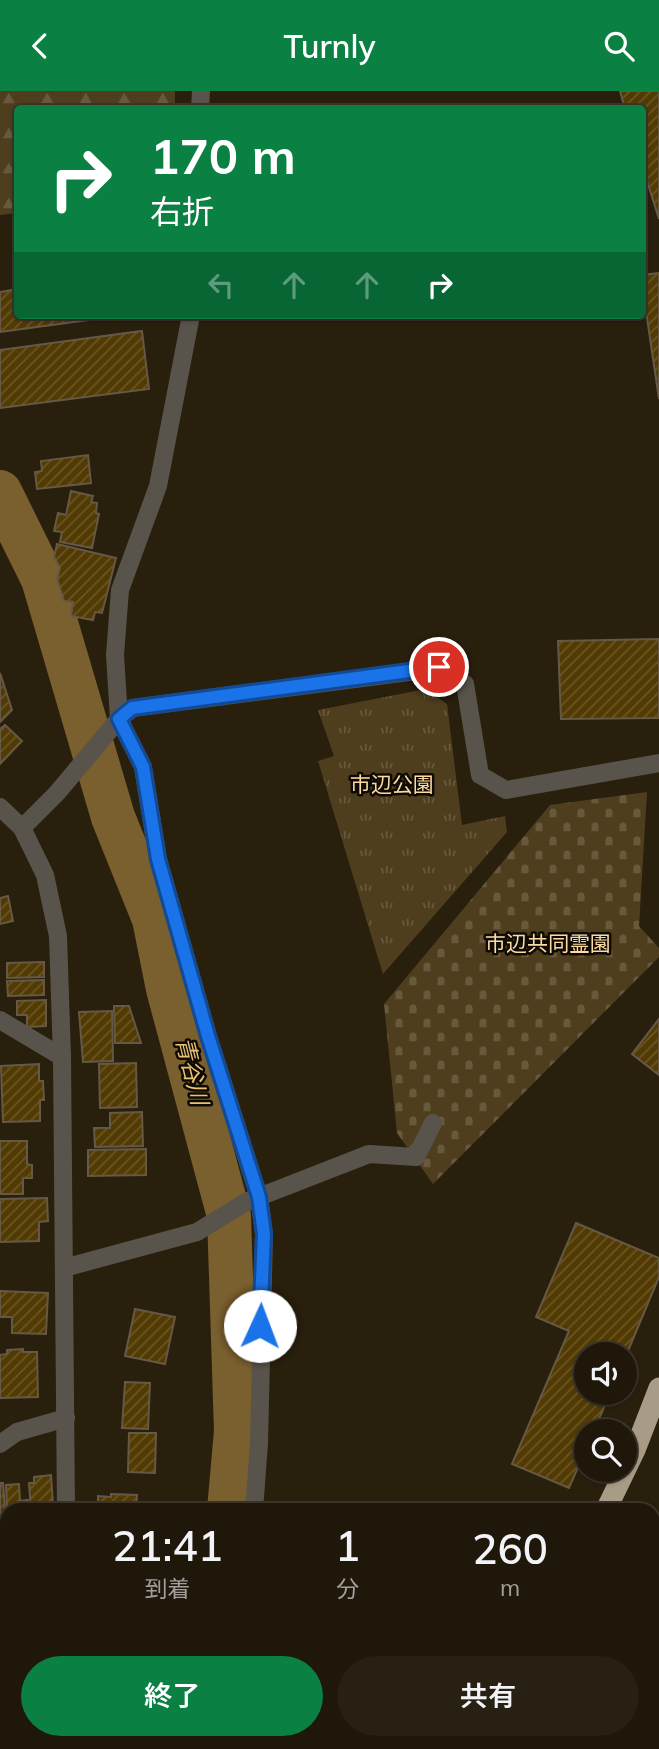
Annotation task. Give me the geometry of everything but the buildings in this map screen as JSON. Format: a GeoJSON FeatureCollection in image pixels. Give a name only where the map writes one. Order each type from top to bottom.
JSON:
{"type":"FeatureCollection","features":[{"type":"Feature","properties":{"kind":"highway"},"geometry":{"type":"LineString","coordinates":[[609,1503],[635,1450],[659,1388]]}},
{"type":"Feature","properties":{"kind":"street"},"geometry":{"type":"LineString","coordinates":[[190,319],[158,486],[120,590],[115,655],[119,719],[143,767],[158,859],[264,1234],[259,1443],[255,1503]]}},
{"type":"Feature","properties":{"kind":"street"},"geometry":{"type":"LineString","coordinates":[[22,828],[57,793],[119,719],[132,708],[439,667],[465,684],[480,775],[506,790],[659,763]]}},
{"type":"Feature","properties":{"kind":"street"},"geometry":{"type":"LineString","coordinates":[[0,807],[22,828],[45,875],[58,936],[62,1057],[65,1503]]}},
{"type":"Feature","properties":{"kind":"street"},"geometry":{"type":"LineString","coordinates":[[0,1020],[62,1057]]}},
{"type":"Feature","properties":{"kind":"street"},"geometry":{"type":"LineString","coordinates":[[64,1268],[197,1232],[253,1199],[369,1154],[416,1157],[433,1123]]}},
{"type":"Feature","properties":{"kind":"street"},"geometry":{"type":"LineString","coordinates":[[0,1444],[17,1432],[66,1418]]}},
{"type":"Feature","properties":{"kind":"green space"},"geometry":{"type":"Polygon","coordinates":[[[0,91],[175,91],[175,105],[14,105],[14,213],[0,215],[0,91]]]}},
{"type":"Feature","properties":{"kind":"green space","name":"市辺公園"},"geometry":{"type":"Polygon","coordinates":[[[426,689],[447,704],[462,825],[505,816],[507,832],[383,974],[318,761],[334,756],[318,710],[426,689]]]}},
{"type":"Feature","properties":{"kind":"green space","name":"市辺共同霊園"},"geometry":{"type":"Polygon","coordinates":[[[647,792],[639,926],[659,948],[659,957],[433,1184],[397,1133],[384,1004],[550,805],[647,792]]]}},
{"type":"Feature","properties":{"kind":"waterway","name":"青谷川"},"geometry":{"type":"LineString","coordinates":[[0,492],[43,579],[113,817],[154,919],[168,989],[229,1216],[236,1431],[230,1503]]}},
{"type":"Feature","properties":{"kind":"route"},"geometry":{"type":"LineString","coordinates":[[260,1326],[264,1234],[259,1197],[208,1036],[158,859],[143,767],[119,719],[132,708],[439,667]]}}]}
